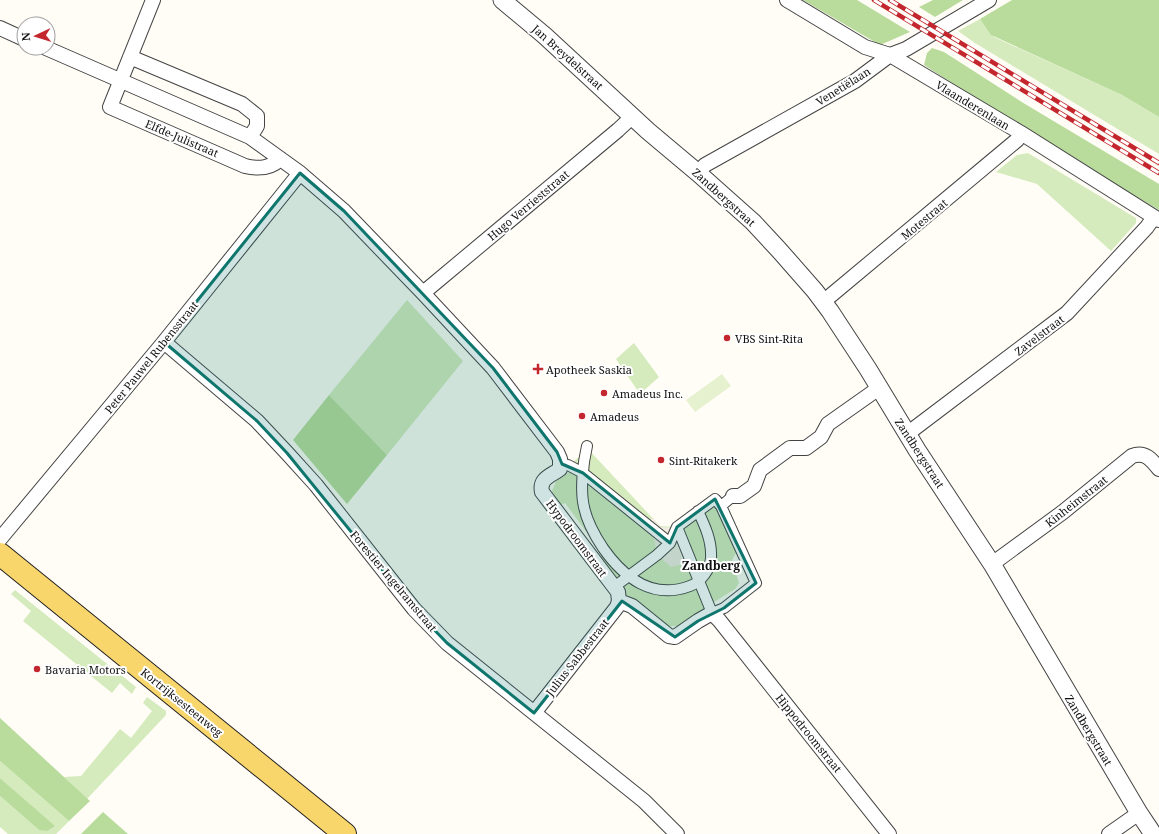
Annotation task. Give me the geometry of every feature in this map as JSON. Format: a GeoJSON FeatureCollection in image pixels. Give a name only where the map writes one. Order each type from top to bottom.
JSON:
{"type":"FeatureCollection","features":[{"type":"Feature","properties":{"kind":"main road","name":"Kortrijksesteenweg"},"geometry":{"type":"LineString","coordinates":[[0,554],[345,834]]}},
{"type":"Feature","properties":{"kind":"street"},"geometry":{"type":"LineString","coordinates":[[121,80],[153,0]]}},
{"type":"Feature","properties":{"kind":"street","name":"Jan Breydelstraat"},"geometry":{"type":"LineString","coordinates":[[502,0],[544,35],[633,116]]}},
{"type":"Feature","properties":{"kind":"street","name":"Vlaanderenlaan"},"geometry":{"type":"LineString","coordinates":[[787,0],[865,47],[890,55],[1021,133],[1156,219]]}},
{"type":"Feature","properties":{"kind":"street","name":"Venetiëlaan"},"geometry":{"type":"LineString","coordinates":[[698,173],[705,165],[855,81],[890,55],[906,49],[989,0]]}},
{"type":"Feature","properties":{"kind":"street"},"geometry":{"type":"LineString","coordinates":[[0,28],[16,35]]}},
{"type":"Feature","properties":{"kind":"street"},"geometry":{"type":"LineString","coordinates":[[56,52],[250,137],[300,173],[344,211],[493,368],[560,456],[561,463],[583,473],[670,543]]}},
{"type":"Feature","properties":{"kind":"street"},"geometry":{"type":"LineString","coordinates":[[130,57],[242,104],[257,116],[257,126],[250,137]]}},
{"type":"Feature","properties":{"kind":"street","name":"Elfde-Julistraat"},"geometry":{"type":"LineString","coordinates":[[121,80],[110,107],[245,166],[257,168],[268,167],[280,159]]}},
{"type":"Feature","properties":{"kind":"street","name":"Zandbergstraat"},"geometry":{"type":"LineString","coordinates":[[633,116],[758,228],[779,250],[823,302],[992,564],[1139,814],[1153,834]]}},
{"type":"Feature","properties":{"kind":"street","name":"Hugo Verrieststraat"},"geometry":{"type":"LineString","coordinates":[[423,293],[633,116]]}},
{"type":"Feature","properties":{"kind":"street","name":"Motestraat"},"geometry":{"type":"LineString","coordinates":[[823,302],[1017,140],[1021,133]]}},
{"type":"Feature","properties":{"kind":"street","name":"Peter Pauwel Rubensstraat"},"geometry":{"type":"LineString","coordinates":[[0,539],[164,342],[300,173]]}},
{"type":"Feature","properties":{"kind":"street","name":"Zavelstraat"},"geometry":{"type":"LineString","coordinates":[[907,434],[1067,313],[1156,219]]}},
{"type":"Feature","properties":{"kind":"street","name":"Forestier Ingelramstraat"},"geometry":{"type":"LineString","coordinates":[[164,342],[257,421],[316,486],[414,608],[447,643],[644,801],[677,834]]}},
{"type":"Feature","properties":{"kind":"street"},"geometry":{"type":"LineString","coordinates":[[721,506],[733,496],[740,496],[754,486],[760,470],[790,448],[806,448],[821,437],[828,424],[878,388]]}},
{"type":"Feature","properties":{"kind":"street"},"geometry":{"type":"LineString","coordinates":[[587,446],[583,473],[584,506],[594,534],[619,569],[628,576],[653,589],[664,591],[686,587],[700,581],[711,560],[711,550],[707,530],[698,511]]}},
{"type":"Feature","properties":{"kind":"street","name":"Kinheimstraat"},"geometry":{"type":"LineString","coordinates":[[992,564],[1063,512],[1132,456],[1141,454],[1148,456],[1159,469]]}},
{"type":"Feature","properties":{"kind":"street","name":"Hypodroomstraat"},"geometry":{"type":"LineString","coordinates":[[561,463],[558,470],[543,480],[541,486],[542,492],[618,592],[619,601]]}},
{"type":"Feature","properties":{"kind":"street"},"geometry":{"type":"LineString","coordinates":[[614,587],[657,555],[670,543],[677,527],[715,499],[721,506],[756,583],[724,608],[698,621],[675,637],[669,636],[632,606],[619,601]]}},
{"type":"Feature","properties":{"kind":"street"},"geometry":{"type":"LineString","coordinates":[[677,527],[712,613]]}},
{"type":"Feature","properties":{"kind":"street","name":"Julius Sabbestraat"},"geometry":{"type":"LineString","coordinates":[[534,713],[617,607],[619,601]]}},
{"type":"Feature","properties":{"kind":"street","name":"Hippodroomstraat"},"geometry":{"type":"LineString","coordinates":[[712,613],[720,620],[889,834]]}},
{"type":"Feature","properties":{"kind":"street"},"geometry":{"type":"LineString","coordinates":[[1110,834],[1139,814]]}},
{"type":"Feature","properties":{"kind":"highlighted area"},"geometry":{"type":"Polygon","coordinates":[[[300,173],[344,211],[493,368],[557,452],[562,464],[583,473],[670,543],[677,527],[715,499],[756,583],[724,608],[698,621],[675,637],[622,601],[534,713],[447,643],[414,609],[287,453],[257,421],[164,342],[300,173]]]}},
{"type":"Feature","properties":{"kind":"green space"},"geometry":{"type":"Polygon","coordinates":[[[803,0],[857,0],[910,32],[880,45],[803,0]]]}},
{"type":"Feature","properties":{"kind":"green space"},"geometry":{"type":"Polygon","coordinates":[[[933,0],[963,0],[935,17],[919,7],[933,0]]]}},
{"type":"Feature","properties":{"kind":"green space"},"geometry":{"type":"Polygon","coordinates":[[[1012,0],[1159,0],[1159,117],[1122,95],[991,35],[980,19],[1012,0]]]}},
{"type":"Feature","properties":{"kind":"green space"},"geometry":{"type":"Polygon","coordinates":[[[980,19],[994,37],[1122,95],[1159,117],[1159,154],[975,43],[958,31],[980,19]]]}},
{"type":"Feature","properties":{"kind":"green space"},"geometry":{"type":"Polygon","coordinates":[[[932,48],[944,52],[1025,104],[1159,184],[1159,210],[1023,129],[924,65],[927,53],[932,48]]]}},
{"type":"Feature","properties":{"kind":"green space"},"geometry":{"type":"Polygon","coordinates":[[[1028,153],[1136,218],[1136,223],[1111,251],[1037,184],[996,172],[1017,155],[1028,153]]]}},
{"type":"Feature","properties":{"kind":"green space"},"geometry":{"type":"Polygon","coordinates":[[[407,300],[463,361],[387,455],[329,395],[407,300]]]}},
{"type":"Feature","properties":{"kind":"green space"},"geometry":{"type":"Polygon","coordinates":[[[634,343],[659,377],[640,394],[616,359],[634,343]]]}},
{"type":"Feature","properties":{"kind":"green space"},"geometry":{"type":"Polygon","coordinates":[[[722,374],[731,386],[695,412],[686,400],[722,374]]]}},
{"type":"Feature","properties":{"kind":"green space"},"geometry":{"type":"Polygon","coordinates":[[[329,395],[387,455],[347,504],[293,440],[329,395]]]}},
{"type":"Feature","properties":{"kind":"green space"},"geometry":{"type":"Polygon","coordinates":[[[588,449],[660,526],[674,527],[715,496],[736,553],[732,560],[739,583],[735,589],[678,626],[667,626],[625,600],[599,557],[603,554],[565,503],[559,506],[552,491],[556,481],[571,471],[574,461],[588,449]]]}},
{"type":"Feature","properties":{"kind":"green space"},"geometry":{"type":"Polygon","coordinates":[[[15,590],[136,687],[132,694],[120,683],[112,693],[23,621],[31,611],[11,594],[15,590]]]}},
{"type":"Feature","properties":{"kind":"green space"},"geometry":{"type":"Polygon","coordinates":[[[147,697],[166,711],[166,715],[87,799],[64,777],[81,776],[120,729],[131,738],[152,711],[143,703],[147,697]]]}},
{"type":"Feature","properties":{"kind":"green space"},"geometry":{"type":"Polygon","coordinates":[[[0,718],[90,801],[69,821],[0,761],[0,718]]]}},
{"type":"Feature","properties":{"kind":"green space"},"geometry":{"type":"Polygon","coordinates":[[[0,761],[69,821],[56,834],[8,834],[0,827],[0,796],[39,830],[54,826],[0,778],[0,761]]]}},
{"type":"Feature","properties":{"kind":"green space"},"geometry":{"type":"Polygon","coordinates":[[[0,778],[55,826],[47,831],[39,830],[0,796],[0,778]]]}},
{"type":"Feature","properties":{"kind":"green space"},"geometry":{"type":"Polygon","coordinates":[[[103,812],[128,834],[81,834],[103,812]]]}},
{"type":"Feature","properties":{"kind":"shaded area"},"geometry":{"type":"Polygon","coordinates":[[[653,518],[660,527],[674,528],[693,559],[684,564],[671,567],[657,555],[654,539],[645,525],[647,521],[653,518]]]}},
{"type":"Feature","properties":{"kind":"railway"},"geometry":{"type":"LineString","coordinates":[[874,0],[1159,173]]}},
{"type":"Feature","properties":{"kind":"railway"},"geometry":{"type":"LineString","coordinates":[[890,0],[1159,163]]}},
{"type":"Feature","properties":{"kind":"place","name":"VBS Sint-Rita"},"geometry":{"type":"Point","coordinates":[727,338]}},
{"type":"Feature","properties":{"kind":"place","name":"Apotheek Saskia"},"geometry":{"type":"Point","coordinates":[538,369]}},
{"type":"Feature","properties":{"kind":"place","name":"Amadeus Inc."},"geometry":{"type":"Point","coordinates":[604,393]}},
{"type":"Feature","properties":{"kind":"place","name":"Amadeus"},"geometry":{"type":"Point","coordinates":[582,416]}},
{"type":"Feature","properties":{"kind":"place","name":"Sint-Ritakerk"},"geometry":{"type":"Point","coordinates":[661,460]}},
{"type":"Feature","properties":{"kind":"place","name":"Bavaria Motors"},"geometry":{"type":"Point","coordinates":[37,669]}},
{"type":"Feature","properties":{"kind":"district","name":"Zandberg"},"geometry":{"type":"Point","coordinates":[711,565]}}]}
